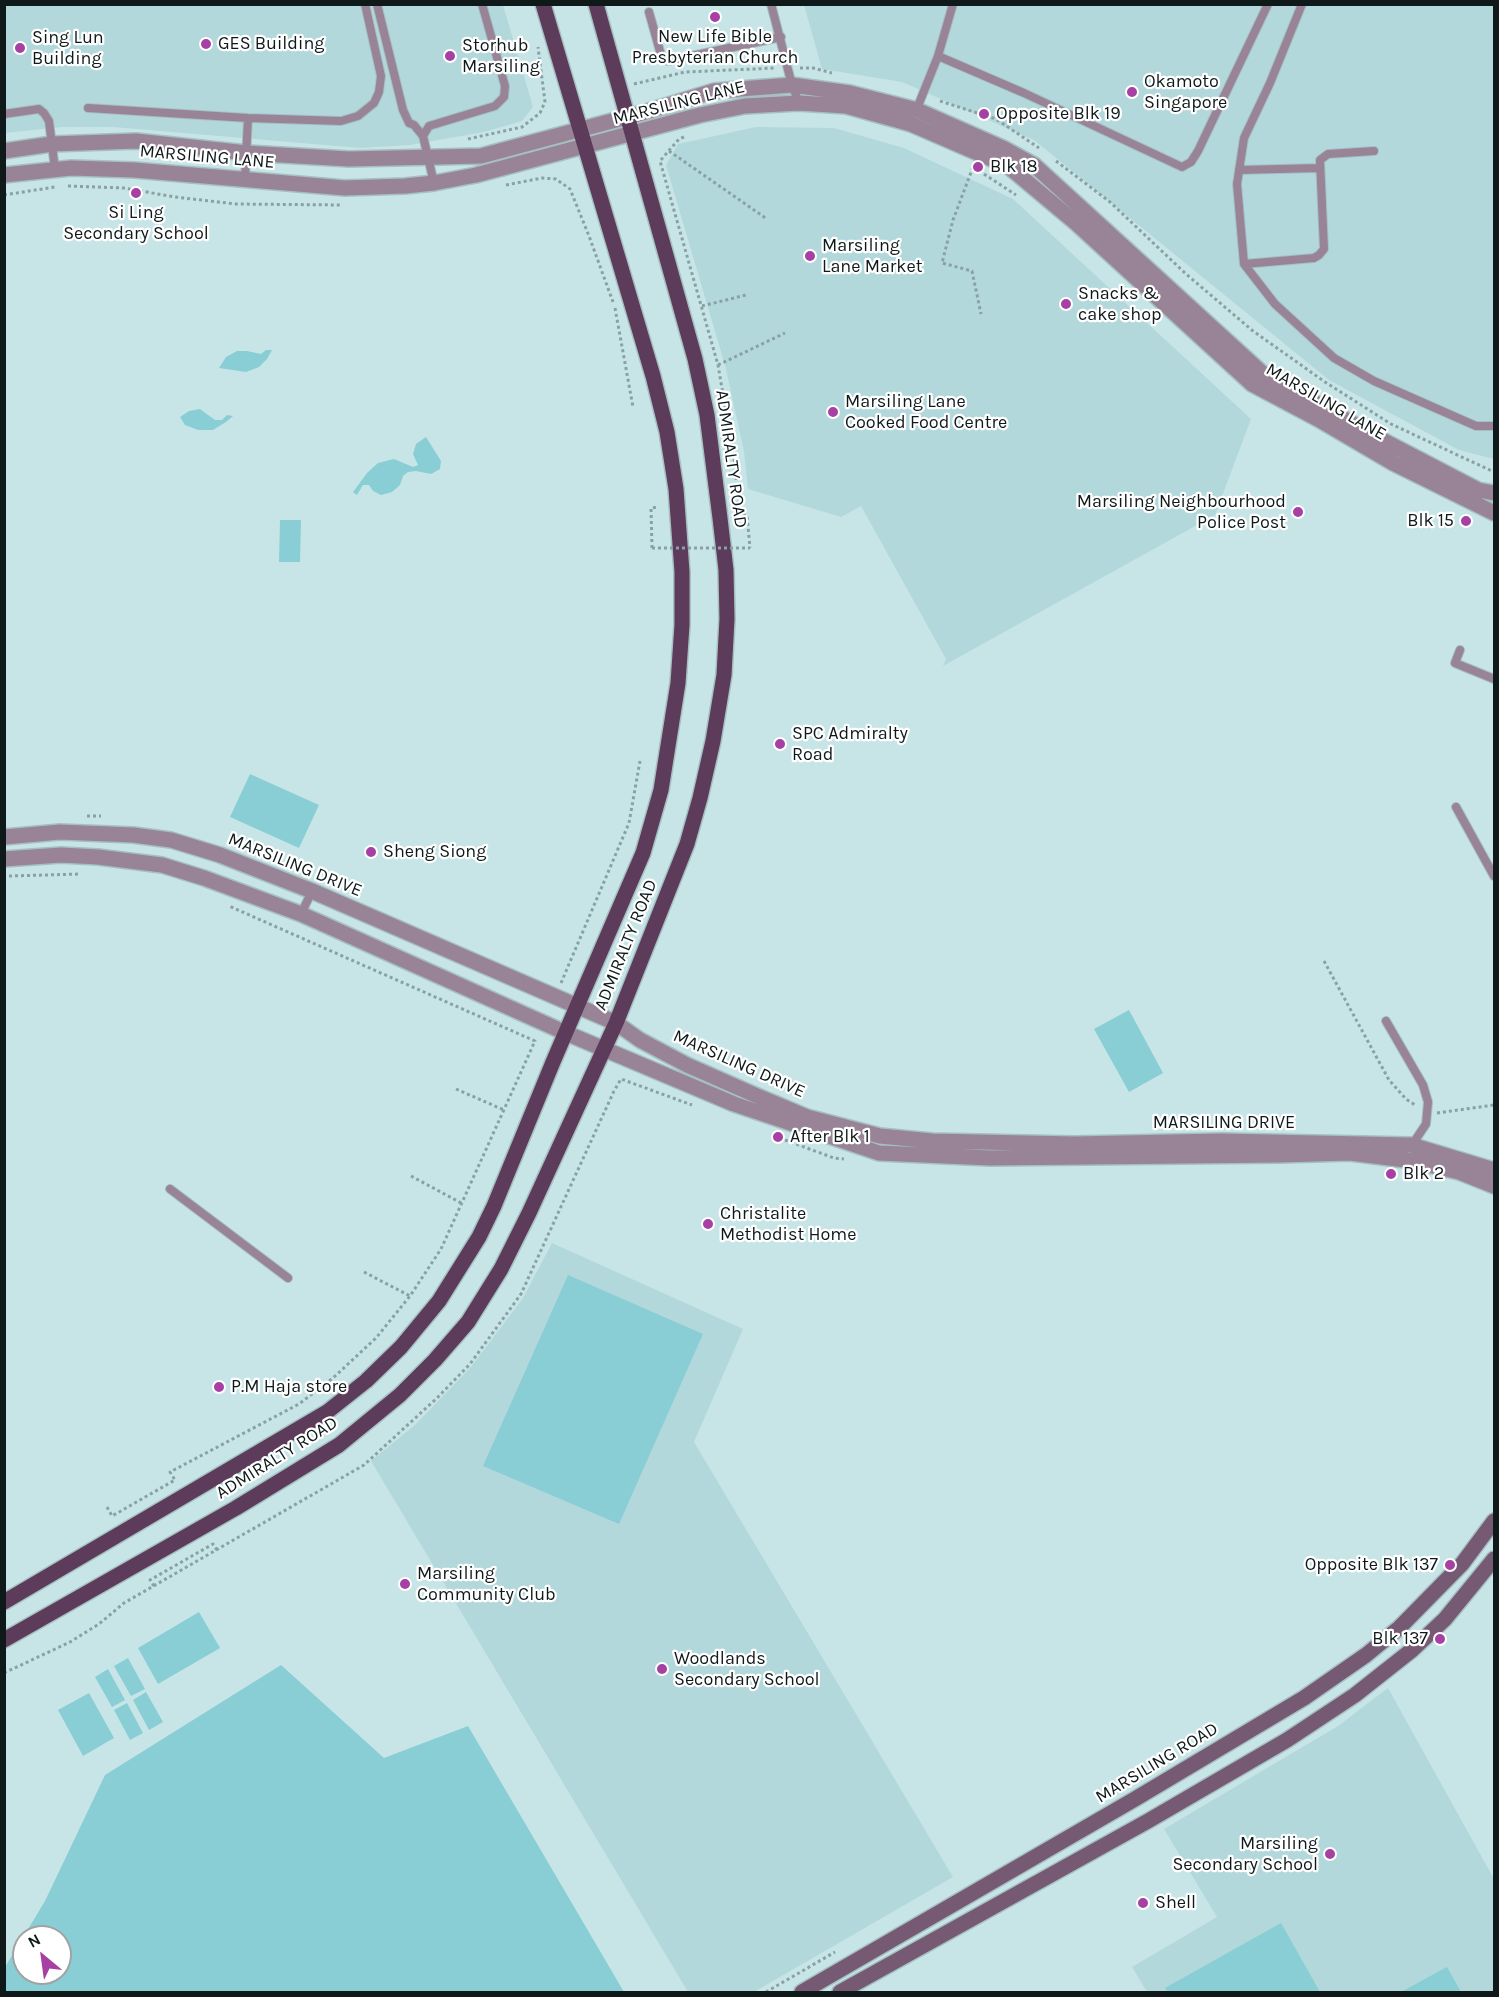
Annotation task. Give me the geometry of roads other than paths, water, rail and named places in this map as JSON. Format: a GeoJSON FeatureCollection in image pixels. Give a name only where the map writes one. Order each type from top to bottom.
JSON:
{"type":"FeatureCollection","features":[{"type":"Feature","properties":{"kind":"main road","name":"ADMIRALTY ROAD"},"geometry":{"type":"LineString","coordinates":[[4,1602],[327,1412],[366,1381],[401,1347],[439,1300],[479,1237],[642,853],[661,790],[678,683],[682,625],[682,572],[677,498],[667,432],[543,4]]}},
{"type":"Feature","properties":{"kind":"main road","name":"ADMIRALTY ROAD"},"geometry":{"type":"LineString","coordinates":[[4,1640],[304,1468],[339,1445],[400,1395],[468,1322],[501,1269],[529,1213],[605,1048],[687,844],[713,741],[724,675],[727,619],[726,570],[707,415],[695,359],[596,4]]}},
{"type":"Feature","properties":{"kind":"street","name":"MARSILING LANE"},"geometry":{"type":"LineString","coordinates":[[4,151],[52,144],[136,141],[247,153],[349,159],[481,156],[714,91],[792,85],[850,93],[917,110],[1008,166],[1081,217],[1213,337],[1262,373],[1380,439],[1478,490],[1494,493]]}},
{"type":"Feature","properties":{"kind":"street","name":"MARSILING LANE"},"geometry":{"type":"LineString","coordinates":[[4,175],[55,169],[134,170],[345,188],[434,183],[476,175],[700,115],[745,106],[799,103],[917,110]]}},
{"type":"Feature","properties":{"kind":"street","name":"MARSILING LANE"},"geometry":{"type":"LineString","coordinates":[[1213,337],[1252,384],[1393,463],[1494,513]]}},
{"type":"Feature","properties":{"kind":"street","name":"MARSILING DRIVE"},"geometry":{"type":"LineString","coordinates":[[4,837],[60,832],[133,836],[171,840],[219,855],[312,891],[616,1023],[640,1040],[755,1095],[807,1117],[880,1136],[932,1141],[1074,1144],[1233,1142],[1412,1153],[1494,1170]]}},
{"type":"Feature","properties":{"kind":"street","name":"MARSILING DRIVE"},"geometry":{"type":"LineString","coordinates":[[4,859],[61,855],[98,857],[162,865],[204,878],[301,914],[566,1033],[734,1104],[879,1154],[990,1158],[1412,1153],[1494,1186]]}},
{"type":"Feature","properties":{"kind":"street","name":"MARSILING ROAD"},"geometry":{"type":"LineString","coordinates":[[802,1992],[1304,1698],[1366,1655],[1405,1623],[1462,1564],[1494,1521]]}},
{"type":"Feature","properties":{"kind":"street"},"geometry":{"type":"LineString","coordinates":[[840,1992],[1148,1821],[1287,1740],[1355,1695],[1412,1650],[1445,1619],[1494,1559]]}},
{"type":"Feature","properties":{"kind":"lane"},"geometry":{"type":"LineString","coordinates":[[88,108],[341,121],[358,116],[374,103],[380,92],[381,76],[365,4]]}},
{"type":"Feature","properties":{"kind":"lane"},"geometry":{"type":"LineString","coordinates":[[377,4],[403,110],[409,123],[414,125],[423,136],[434,183]]}},
{"type":"Feature","properties":{"kind":"lane"},"geometry":{"type":"LineString","coordinates":[[423,136],[429,126],[495,106],[504,97],[505,86],[482,4]]}},
{"type":"Feature","properties":{"kind":"lane"},"geometry":{"type":"LineString","coordinates":[[771,4],[792,85],[799,103]]}},
{"type":"Feature","properties":{"kind":"lane"},"geometry":{"type":"LineString","coordinates":[[917,110],[938,56],[953,4]]}},
{"type":"Feature","properties":{"kind":"lane"},"geometry":{"type":"LineString","coordinates":[[938,56],[1024,93],[1182,167],[1191,162],[1197,151],[1268,4]]}},
{"type":"Feature","properties":{"kind":"lane"},"geometry":{"type":"LineString","coordinates":[[1302,4],[1270,83],[1244,138],[1237,184],[1244,264],[1275,304],[1334,358],[1374,381],[1476,426],[1494,426]]}},
{"type":"Feature","properties":{"kind":"lane"},"geometry":{"type":"LineString","coordinates":[[650,12],[661,55],[668,61],[781,37]]}},
{"type":"Feature","properties":{"kind":"lane"},"geometry":{"type":"LineString","coordinates":[[4,114],[39,109],[44,113],[49,122],[55,169]]}},
{"type":"Feature","properties":{"kind":"lane"},"geometry":{"type":"LineString","coordinates":[[245,179],[248,118]]}},
{"type":"Feature","properties":{"kind":"lane"},"geometry":{"type":"LineString","coordinates":[[1244,264],[1314,258],[1319,255],[1324,249],[1320,160],[1328,154],[1374,151]]}},
{"type":"Feature","properties":{"kind":"lane"},"geometry":{"type":"LineString","coordinates":[[1239,170],[1319,168]]}},
{"type":"Feature","properties":{"kind":"lane"},"geometry":{"type":"LineString","coordinates":[[1460,651],[1455,663],[1494,679]]}},
{"type":"Feature","properties":{"kind":"lane"},"geometry":{"type":"LineString","coordinates":[[1456,807],[1494,876]]}},
{"type":"Feature","properties":{"kind":"lane"},"geometry":{"type":"LineString","coordinates":[[301,914],[312,891]]}},
{"type":"Feature","properties":{"kind":"lane"},"geometry":{"type":"LineString","coordinates":[[1386,1021],[1423,1085],[1428,1102],[1426,1124],[1412,1153]]}},
{"type":"Feature","properties":{"kind":"lane"},"geometry":{"type":"LineString","coordinates":[[170,1190],[288,1278]]}},
{"type":"Feature","properties":{"kind":"place","name":"New Life Bible Presbyterian Church"},"geometry":{"type":"Point","coordinates":[715,17]}},
{"type":"Feature","properties":{"kind":"place","name":"GES Building"},"geometry":{"type":"Point","coordinates":[206,44]}},
{"type":"Feature","properties":{"kind":"place","name":"Sing Lun Building"},"geometry":{"type":"Point","coordinates":[20,48]}},
{"type":"Feature","properties":{"kind":"place","name":"Storhub Marsiling"},"geometry":{"type":"Point","coordinates":[450,56]}},
{"type":"Feature","properties":{"kind":"place","name":"Okamoto Singapore"},"geometry":{"type":"Point","coordinates":[1132,92]}},
{"type":"Feature","properties":{"kind":"place","name":"Opposite Blk 19"},"geometry":{"type":"Point","coordinates":[984,114]}},
{"type":"Feature","properties":{"kind":"place","name":"Blk 18"},"geometry":{"type":"Point","coordinates":[978,167]}},
{"type":"Feature","properties":{"kind":"place","name":"Si Ling Secondary School"},"geometry":{"type":"Point","coordinates":[136,193]}},
{"type":"Feature","properties":{"kind":"place","name":"Marsiling Lane Market"},"geometry":{"type":"Point","coordinates":[810,256]}},
{"type":"Feature","properties":{"kind":"place","name":"Snacks & cake shop"},"geometry":{"type":"Point","coordinates":[1066,304]}},
{"type":"Feature","properties":{"kind":"place","name":"Marsiling Lane Cooked Food Centre"},"geometry":{"type":"Point","coordinates":[833,412]}},
{"type":"Feature","properties":{"kind":"place","name":"Marsiling Neighbourhood Police Post"},"geometry":{"type":"Point","coordinates":[1298,512]}},
{"type":"Feature","properties":{"kind":"place","name":"Blk 15"},"geometry":{"type":"Point","coordinates":[1466,521]}},
{"type":"Feature","properties":{"kind":"place","name":"SPC Admiralty Road"},"geometry":{"type":"Point","coordinates":[780,744]}},
{"type":"Feature","properties":{"kind":"place","name":"Sheng Siong"},"geometry":{"type":"Point","coordinates":[371,852]}},
{"type":"Feature","properties":{"kind":"place","name":"After Blk 1"},"geometry":{"type":"Point","coordinates":[778,1137]}},
{"type":"Feature","properties":{"kind":"place","name":"Blk 2"},"geometry":{"type":"Point","coordinates":[1391,1174]}},
{"type":"Feature","properties":{"kind":"place","name":"Christalite Methodist Home"},"geometry":{"type":"Point","coordinates":[708,1224]}},
{"type":"Feature","properties":{"kind":"place","name":"P.M Haja store"},"geometry":{"type":"Point","coordinates":[219,1387]}},
{"type":"Feature","properties":{"kind":"place","name":"Opposite Blk 137"},"geometry":{"type":"Point","coordinates":[1450,1565]}},
{"type":"Feature","properties":{"kind":"place","name":"Marsiling Community Club"},"geometry":{"type":"Point","coordinates":[405,1584]}},
{"type":"Feature","properties":{"kind":"place","name":"Blk 137"},"geometry":{"type":"Point","coordinates":[1440,1639]}},
{"type":"Feature","properties":{"kind":"place","name":"Woodlands Secondary School"},"geometry":{"type":"Point","coordinates":[662,1669]}},
{"type":"Feature","properties":{"kind":"place","name":"Marsiling Secondary School"},"geometry":{"type":"Point","coordinates":[1330,1854]}},
{"type":"Feature","properties":{"kind":"place","name":"Shell"},"geometry":{"type":"Point","coordinates":[1143,1903]}}]}
